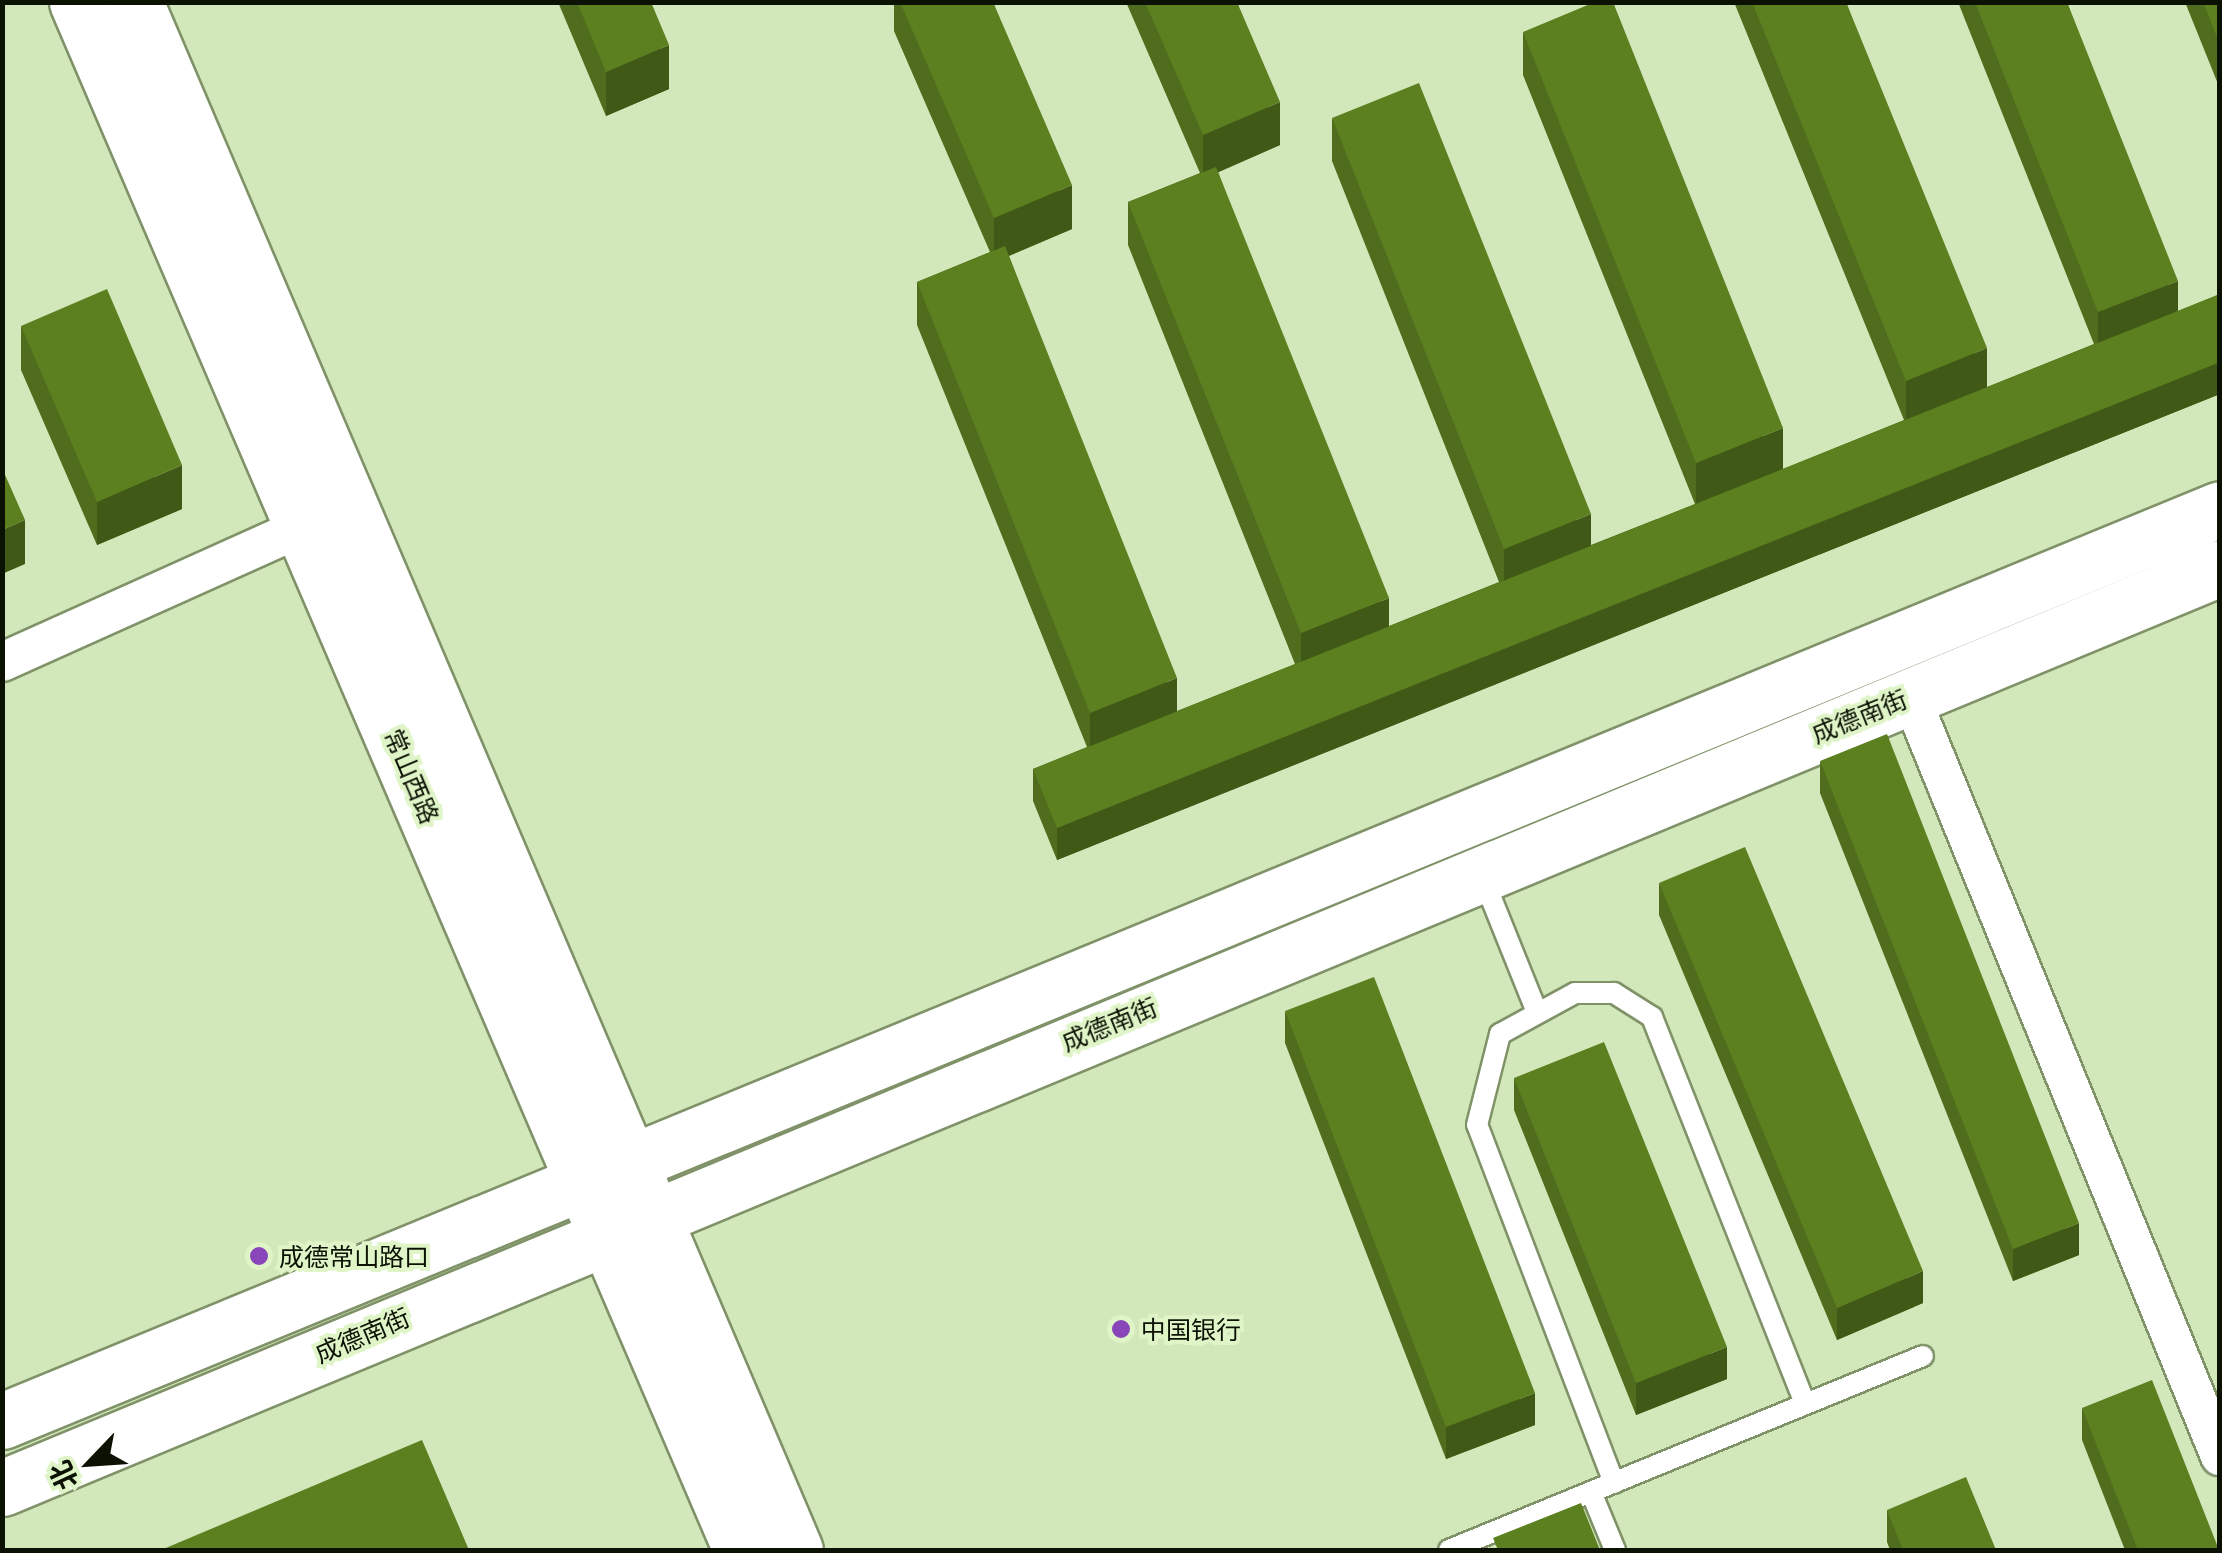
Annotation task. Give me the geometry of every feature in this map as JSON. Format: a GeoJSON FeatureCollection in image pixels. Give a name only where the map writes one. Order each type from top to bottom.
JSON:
{"type":"FeatureCollection","features":[{"type":"Feature","properties":{"kind":"main road","name":"常山西路"},"geometry":{"type":"LineString","coordinates":[[78,2],[305,526],[618,1197],[795,1550]]}},
{"type":"Feature","properties":{"kind":"main road","name":"常山西路"},"geometry":{"type":"LineString","coordinates":[[135,2],[618,1197],[742,1550]]}},
{"type":"Feature","properties":{"kind":"main road","name":"成德南街"},"geometry":{"type":"LineString","coordinates":[[2,1488],[618,1197],[2220,509]]}},
{"type":"Feature","properties":{"kind":"main road","name":"成德南街"},"geometry":{"type":"LineString","coordinates":[[2,1421],[618,1197],[1480,871],[2220,568]]}},
{"type":"Feature","properties":{"kind":"street"},"geometry":{"type":"LineString","coordinates":[[2,662],[305,526]]}},
{"type":"Feature","properties":{"kind":"street"},"geometry":{"type":"LineString","coordinates":[[1910,695],[2220,1456]]}},
{"type":"Feature","properties":{"kind":"lane"},"geometry":{"type":"LineString","coordinates":[[1480,871],[1536,1010]]}},
{"type":"Feature","properties":{"kind":"lane"},"geometry":{"type":"LineString","coordinates":[[1614,1483],[1477,1125],[1500,1034],[1536,1010],[1575,993],[1614,994],[1652,1017],[1805,1404]]}},
{"type":"Feature","properties":{"kind":"lane"},"geometry":{"type":"LineString","coordinates":[[1449,1550],[1923,1356]]}},
{"type":"Feature","properties":{"kind":"lane"},"geometry":{"type":"LineString","coordinates":[[1591,1492],[1615,1550]]}},
{"type":"Feature","properties":{"kind":"building"},"geometry":{"type":"Polygon","coordinates":[[[577,2],[651,2],[669,45],[606,72],[577,2]]]}},
{"type":"Feature","properties":{"kind":"building"},"geometry":{"type":"Polygon","coordinates":[[[900,2],[993,2],[1072,185],[994,218],[900,2]]]}},
{"type":"Feature","properties":{"kind":"building"},"geometry":{"type":"Polygon","coordinates":[[[1145,2],[1237,2],[1280,102],[1203,135],[1145,2]]]}},
{"type":"Feature","properties":{"kind":"building"},"geometry":{"type":"Polygon","coordinates":[[[1595,2],[1613,2],[1783,428],[1696,463],[1523,32],[1595,2]]]}},
{"type":"Feature","properties":{"kind":"building"},"geometry":{"type":"Polygon","coordinates":[[[1752,2],[1846,2],[1987,348],[1906,381],[1752,2]]]}},
{"type":"Feature","properties":{"kind":"building"},"geometry":{"type":"Polygon","coordinates":[[[1975,2],[2067,2],[2178,281],[2098,312],[1975,2]]]}},
{"type":"Feature","properties":{"kind":"building"},"geometry":{"type":"Polygon","coordinates":[[[2203,2],[2220,2],[2220,45],[2203,2]]]}},
{"type":"Feature","properties":{"kind":"building"},"geometry":{"type":"Polygon","coordinates":[[[1419,83],[1591,514],[1504,549],[1332,118],[1419,83]]]}},
{"type":"Feature","properties":{"kind":"building"},"geometry":{"type":"Polygon","coordinates":[[[1216,167],[1389,598],[1301,633],[1128,202],[1216,167]]]}},
{"type":"Feature","properties":{"kind":"building"},"geometry":{"type":"Polygon","coordinates":[[[1005,246],[1177,678],[1090,713],[917,282],[1005,246]]]}},
{"type":"Feature","properties":{"kind":"building"},"geometry":{"type":"Polygon","coordinates":[[[107,289],[182,465],[97,502],[21,326],[107,289]]]}},
{"type":"Feature","properties":{"kind":"building"},"geometry":{"type":"Polygon","coordinates":[[[2220,294],[2220,362],[1057,828],[1033,769],[2220,294]]]}},
{"type":"Feature","properties":{"kind":"building"},"geometry":{"type":"Polygon","coordinates":[[[2,468],[25,520],[2,530],[2,468]]]}},
{"type":"Feature","properties":{"kind":"building"},"geometry":{"type":"Polygon","coordinates":[[[1887,734],[2079,1223],[2013,1249],[1820,761],[1887,734]]]}},
{"type":"Feature","properties":{"kind":"building"},"geometry":{"type":"Polygon","coordinates":[[[1745,847],[1923,1271],[1837,1308],[1659,883],[1745,847]]]}},
{"type":"Feature","properties":{"kind":"building"},"geometry":{"type":"Polygon","coordinates":[[[1374,977],[1535,1393],[1446,1427],[1285,1011],[1374,977]]]}},
{"type":"Feature","properties":{"kind":"building"},"geometry":{"type":"Polygon","coordinates":[[[1604,1042],[1727,1347],[1636,1383],[1514,1078],[1604,1042]]]}},
{"type":"Feature","properties":{"kind":"building"},"geometry":{"type":"Polygon","coordinates":[[[2152,1380],[2219,1550],[2138,1550],[2082,1408],[2152,1380]]]}},
{"type":"Feature","properties":{"kind":"building"},"geometry":{"type":"Polygon","coordinates":[[[422,1440],[469,1550],[161,1550],[422,1440]]]}},
{"type":"Feature","properties":{"kind":"building"},"geometry":{"type":"Polygon","coordinates":[[[1966,1477],[1996,1550],[1903,1550],[1887,1510],[1966,1477]]]}},
{"type":"Feature","properties":{"kind":"building"},"geometry":{"type":"Polygon","coordinates":[[[1581,1503],[1600,1550],[1498,1550],[1493,1538],[1581,1503]]]}},
{"type":"Feature","properties":{"kind":"place","name":"成德常山路口"},"geometry":{"type":"Point","coordinates":[259,1256]}},
{"type":"Feature","properties":{"kind":"place","name":"中国银行"},"geometry":{"type":"Point","coordinates":[1121,1329]}}]}
